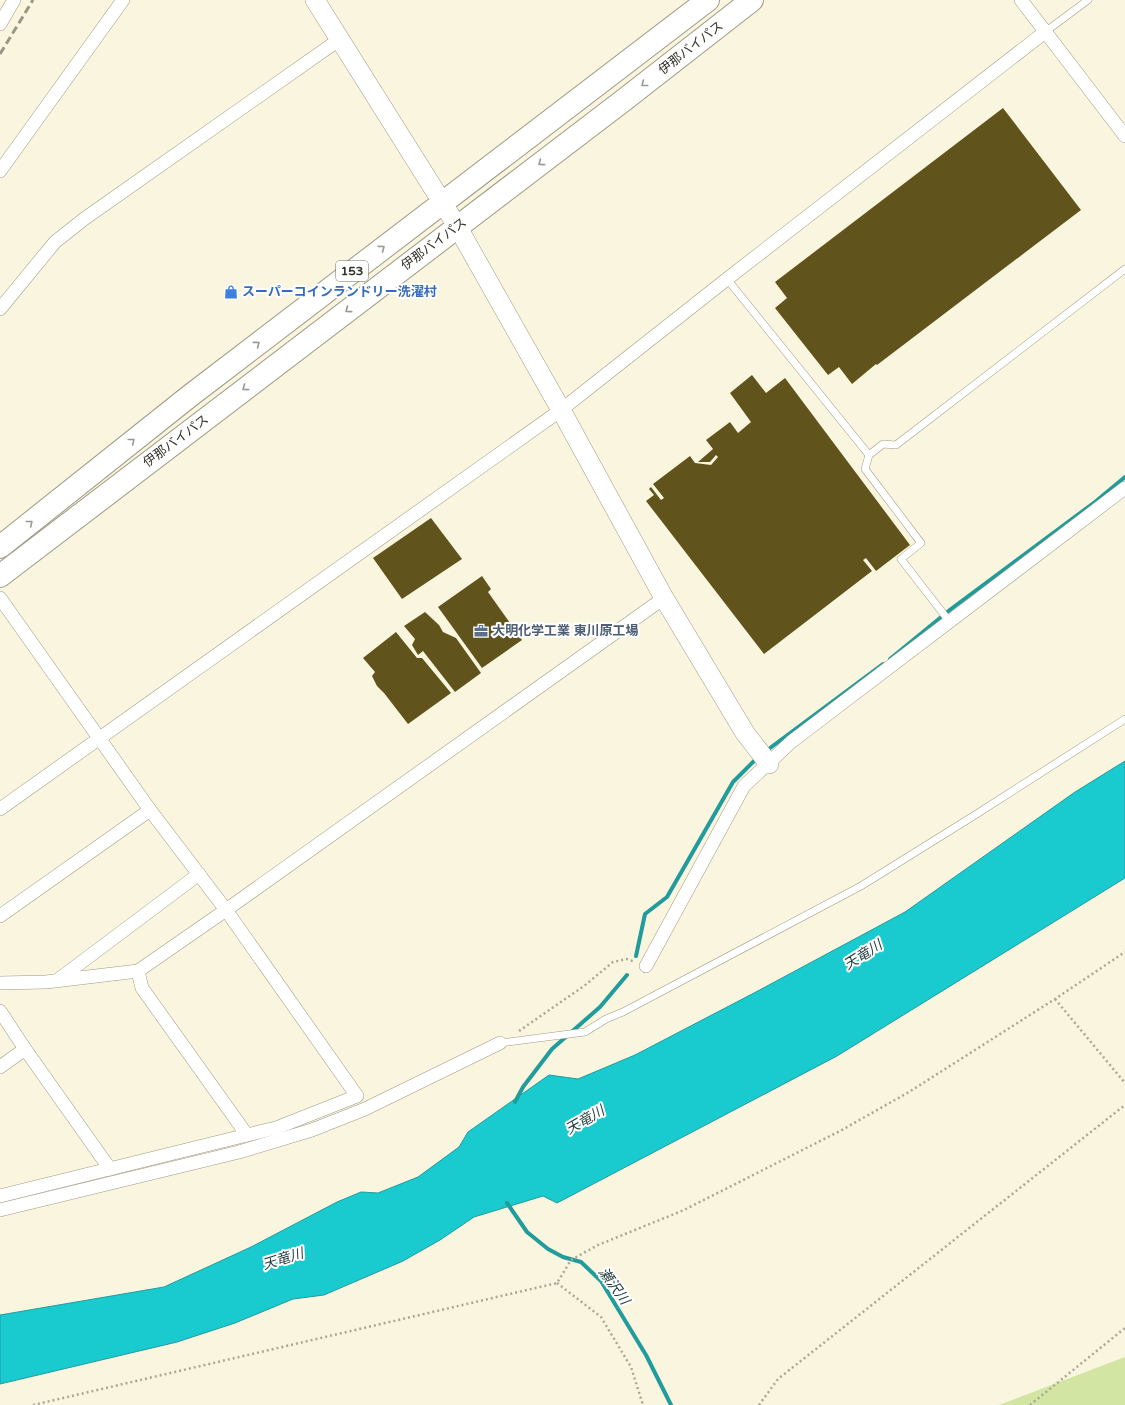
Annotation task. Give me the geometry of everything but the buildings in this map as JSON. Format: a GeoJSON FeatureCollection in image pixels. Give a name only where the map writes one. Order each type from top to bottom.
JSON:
{"type":"FeatureCollection","features":[{"type":"Feature","properties":{"kind":"highway","name":"伊那バイパス"},"geometry":{"type":"LineString","coordinates":[[0,547],[191,395],[708,0]]}},
{"type":"Feature","properties":{"kind":"highway","name":"伊那バイパス"},"geometry":{"type":"LineString","coordinates":[[0,576],[624,100],[752,0]]}},
{"type":"Feature","properties":{"kind":"street"},"geometry":{"type":"LineString","coordinates":[[0,24],[14,0]]}},
{"type":"Feature","properties":{"kind":"street"},"geometry":{"type":"LineString","coordinates":[[0,171],[123,0]]}},
{"type":"Feature","properties":{"kind":"street"},"geometry":{"type":"LineString","coordinates":[[315,0],[443,202],[561,410],[664,598],[745,733],[764,758]]}},
{"type":"Feature","properties":{"kind":"street"},"geometry":{"type":"LineString","coordinates":[[1020,0],[1125,136]]}},
{"type":"Feature","properties":{"kind":"street"},"geometry":{"type":"LineString","coordinates":[[0,809],[561,410],[727,278],[1045,32]]}},
{"type":"Feature","properties":{"kind":"street"},"geometry":{"type":"LineString","coordinates":[[0,309],[55,242],[84,219],[340,39]]}},
{"type":"Feature","properties":{"kind":"street"},"geometry":{"type":"LineString","coordinates":[[646,966],[744,786],[764,758],[791,742],[949,620],[1125,488]]}},
{"type":"Feature","properties":{"kind":"street"},"geometry":{"type":"LineString","coordinates":[[0,598],[150,810],[226,910],[357,1096],[276,1128],[0,1196]]}},
{"type":"Feature","properties":{"kind":"street"},"geometry":{"type":"LineString","coordinates":[[0,983],[46,982],[59,979],[138,971],[664,598]]}},
{"type":"Feature","properties":{"kind":"street"},"geometry":{"type":"LineString","coordinates":[[0,916],[150,810]]}},
{"type":"Feature","properties":{"kind":"street"},"geometry":{"type":"LineString","coordinates":[[59,979],[199,874]]}},
{"type":"Feature","properties":{"kind":"street"},"geometry":{"type":"LineString","coordinates":[[138,971],[142,988],[247,1135]]}},
{"type":"Feature","properties":{"kind":"street"},"geometry":{"type":"LineString","coordinates":[[0,1011],[25,1050],[110,1169]]}},
{"type":"Feature","properties":{"kind":"street"},"geometry":{"type":"LineString","coordinates":[[0,1210],[239,1152],[312,1130],[365,1109],[500,1043]]}},
{"type":"Feature","properties":{"kind":"street"},"geometry":{"type":"LineString","coordinates":[[0,1067],[25,1050]]}},
{"type":"Feature","properties":{"kind":"lane"},"geometry":{"type":"LineString","coordinates":[[1045,32],[1088,0]]}},
{"type":"Feature","properties":{"kind":"lane"},"geometry":{"type":"LineString","coordinates":[[949,620],[901,559],[921,543],[865,469],[869,456],[884,444],[896,445],[1125,269]]}},
{"type":"Feature","properties":{"kind":"lane"},"geometry":{"type":"LineString","coordinates":[[727,278],[869,456]]}},
{"type":"Feature","properties":{"kind":"lane"},"geometry":{"type":"LineString","coordinates":[[500,1043],[585,1032],[606,1019],[623,1012],[861,886],[975,816],[1125,719]]}},
{"type":"Feature","properties":{"kind":"path"},"geometry":{"type":"LineString","coordinates":[[32,1405],[557,1283],[571,1260],[598,1245],[684,1210],[840,1131],[909,1092],[1055,999],[1125,952]]}},
{"type":"Feature","properties":{"kind":"path"},"geometry":{"type":"LineString","coordinates":[[500,1043],[584,986],[613,962],[627,959],[646,966]]}},
{"type":"Feature","properties":{"kind":"path"},"geometry":{"type":"LineString","coordinates":[[1055,999],[1125,1083]]}},
{"type":"Feature","properties":{"kind":"path"},"geometry":{"type":"LineString","coordinates":[[759,1405],[778,1379],[1125,1105]]}},
{"type":"Feature","properties":{"kind":"path"},"geometry":{"type":"LineString","coordinates":[[557,1283],[601,1317],[631,1367],[643,1405]]}},
{"type":"Feature","properties":{"kind":"path"},"geometry":{"type":"LineString","coordinates":[[1030,1405],[1125,1328]]}},
{"type":"Feature","properties":{"kind":"green space"},"geometry":{"type":"Polygon","coordinates":[[[1125,1357],[1125,1405],[999,1405],[1125,1357]]]}},
{"type":"Feature","properties":{"kind":"water","name":"天竜川"},"geometry":{"type":"Polygon","coordinates":[[[1125,761],[1125,878],[837,1056],[557,1203],[543,1196],[474,1217],[440,1240],[403,1261],[324,1295],[293,1299],[235,1323],[177,1342],[0,1384],[0,1315],[164,1287],[251,1247],[337,1202],[361,1192],[378,1193],[418,1177],[459,1147],[468,1132],[549,1075],[578,1079],[635,1055],[905,912],[1075,792],[1125,761]]]}},
{"type":"Feature","properties":{"kind":"waterway"},"geometry":{"type":"LineString","coordinates":[[890,659],[951,609],[1095,502],[1125,477]]}},
{"type":"Feature","properties":{"kind":"waterway"},"geometry":{"type":"LineString","coordinates":[[766,751],[883,664]]}},
{"type":"Feature","properties":{"kind":"waterway"},"geometry":{"type":"LineString","coordinates":[[636,956],[645,914],[667,897],[733,782],[758,757]]}},
{"type":"Feature","properties":{"kind":"waterway"},"geometry":{"type":"LineString","coordinates":[[515,1102],[523,1087],[552,1049],[600,1007],[627,975]]}},
{"type":"Feature","properties":{"kind":"waterway","name":"瀬沢川"},"geometry":{"type":"LineString","coordinates":[[507,1203],[527,1232],[548,1249],[563,1257],[581,1262],[601,1281],[646,1355],[671,1405]]}},
{"type":"Feature","properties":{"kind":"railway"},"geometry":{"type":"LineString","coordinates":[[0,54],[33,0]]}},
{"type":"Feature","properties":{"kind":"place","name":"スーパーコインランドリー洗濯村"},"geometry":{"type":"Point","coordinates":[231,292]}},
{"type":"Feature","properties":{"kind":"place","name":"大明化学工業 東川原工場"},"geometry":{"type":"Point","coordinates":[481,631]}}]}
